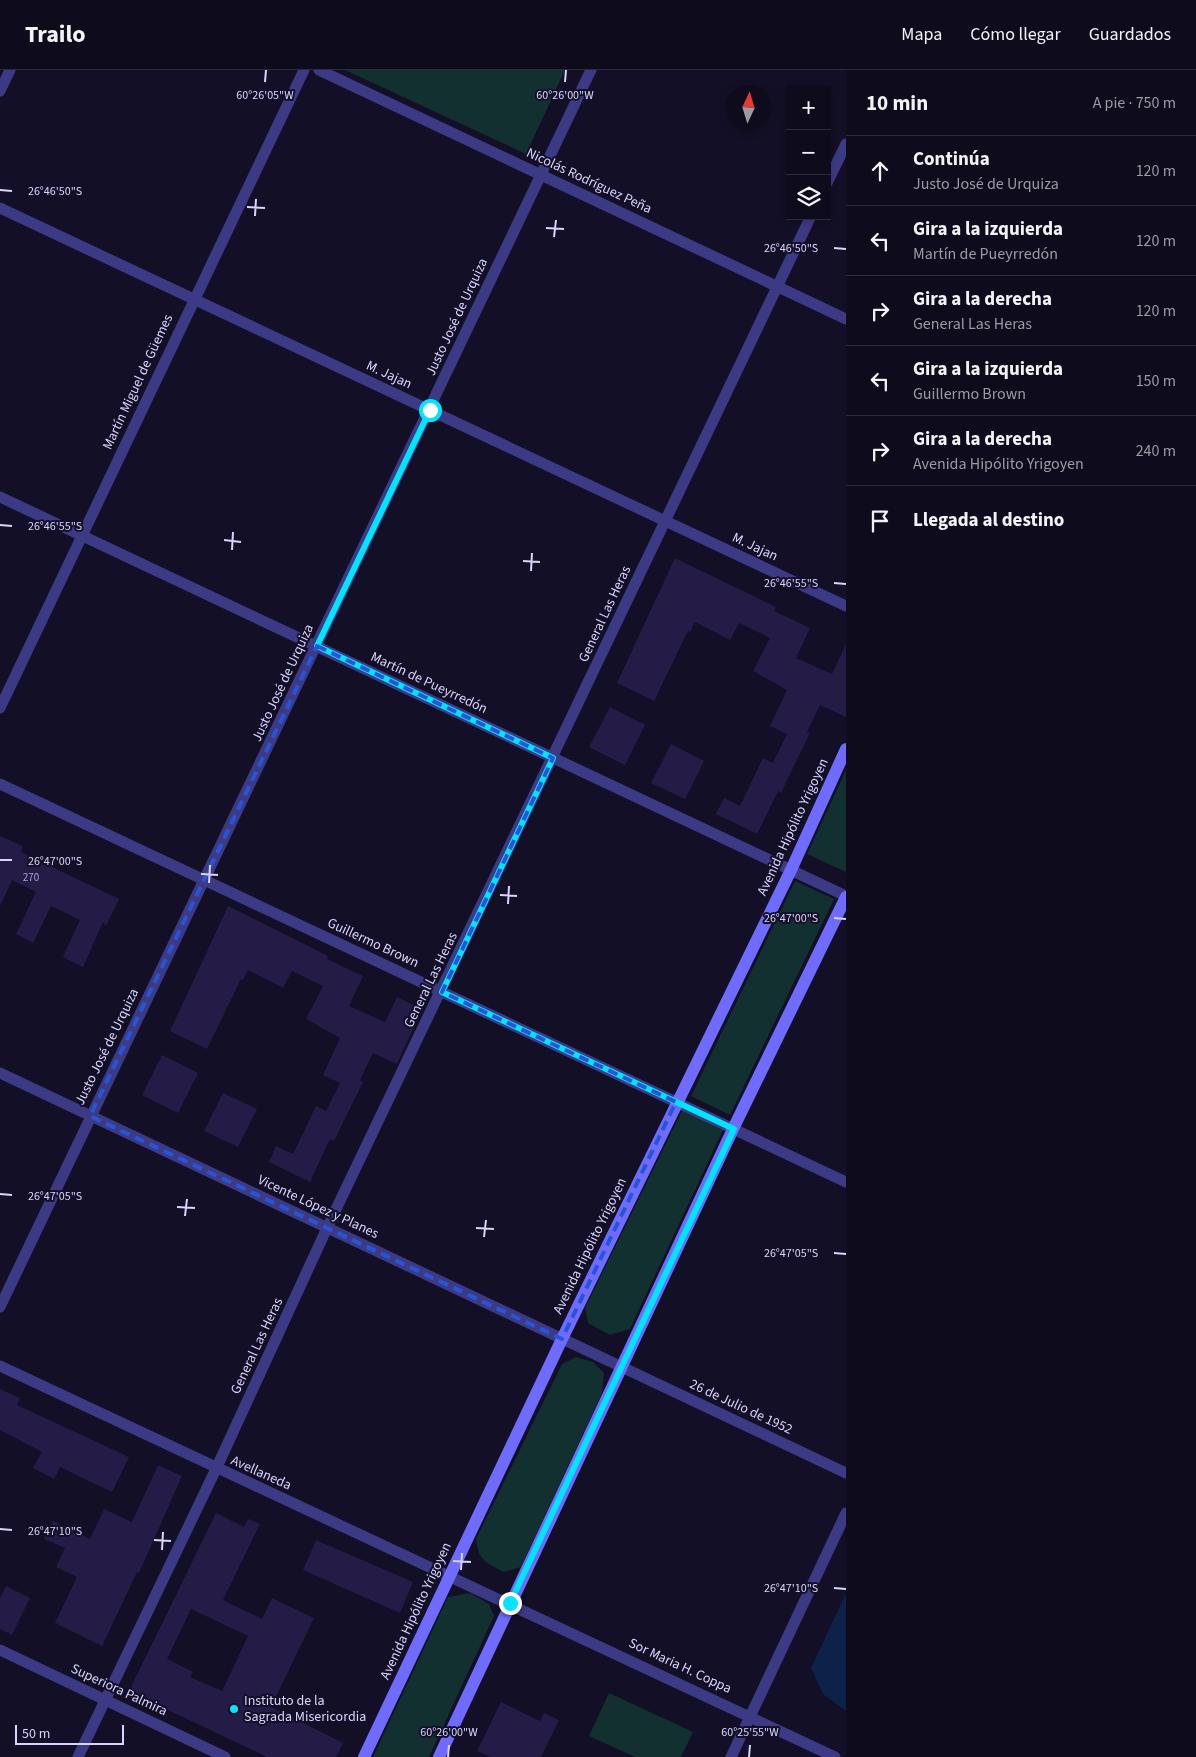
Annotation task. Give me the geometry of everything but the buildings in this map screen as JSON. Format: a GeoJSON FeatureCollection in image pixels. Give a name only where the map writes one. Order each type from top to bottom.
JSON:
{"type":"FeatureCollection","features":[{"type":"Feature","properties":{"kind":"main road","name":"Avenida Hipólito Yrigoyen"},"geometry":{"type":"LineString","coordinates":[[364,1757],[449,1574],[676,1102],[791,870],[846,749]]}},
{"type":"Feature","properties":{"kind":"main road"},"geometry":{"type":"LineString","coordinates":[[438,1757],[846,896]]}},
{"type":"Feature","properties":{"kind":"street"},"geometry":{"type":"LineString","coordinates":[[0,91],[10,70]]}},
{"type":"Feature","properties":{"kind":"street","name":"Martín Miguel de Güemes"},"geometry":{"type":"LineString","coordinates":[[0,708],[304,70]]}},
{"type":"Feature","properties":{"kind":"street","name":"Nicolás Rodríguez Peña"},"geometry":{"type":"LineString","coordinates":[[319,70],[846,319]]}},
{"type":"Feature","properties":{"kind":"street","name":"Justo José de Urquiza"},"geometry":{"type":"LineString","coordinates":[[0,1307],[592,70]]}},
{"type":"Feature","properties":{"kind":"street"},"geometry":{"type":"LineString","coordinates":[[831,175],[846,144]]}},
{"type":"Feature","properties":{"kind":"street","name":"M. Jajan"},"geometry":{"type":"LineString","coordinates":[[0,208],[846,606]]}},
{"type":"Feature","properties":{"kind":"street","name":"General Las Heras"},"geometry":{"type":"LineString","coordinates":[[78,1757],[216,1469],[327,1228],[442,992],[810,220]]}},
{"type":"Feature","properties":{"kind":"street","name":"Martín de Pueyrredón"},"geometry":{"type":"LineString","coordinates":[[0,497],[846,896]]}},
{"type":"Feature","properties":{"kind":"street","name":"Guillermo Brown"},"geometry":{"type":"LineString","coordinates":[[0,784],[846,1182]]}},
{"type":"Feature","properties":{"kind":"street","name":"Vicente López y Planes"},"geometry":{"type":"LineString","coordinates":[[0,1073],[623,1367]]}},
{"type":"Feature","properties":{"kind":"street","name":"Avellaneda"},"geometry":{"type":"LineString","coordinates":[[0,1366],[216,1469],[510,1603]]}},
{"type":"Feature","properties":{"kind":"street","name":"26 de Julio de 1952"},"geometry":{"type":"LineString","coordinates":[[623,1367],[846,1474]]}},
{"type":"Feature","properties":{"kind":"street"},"geometry":{"type":"LineString","coordinates":[[731,1757],[846,1513]]}},
{"type":"Feature","properties":{"kind":"street","name":"Sor Maria H. Coppa"},"geometry":{"type":"LineString","coordinates":[[510,1603],[835,1757]]}},
{"type":"Feature","properties":{"kind":"street","name":"Superiora Palmira"},"geometry":{"type":"LineString","coordinates":[[0,1650],[225,1757]]}},
{"type":"Feature","properties":{"kind":"highlighted area"},"geometry":{"type":"Polygon","coordinates":[[[317,646],[553,758],[442,992],[676,1102],[562,1339],[90,1116],[317,646]]]}},
{"type":"Feature","properties":{"kind":"green space"},"geometry":{"type":"Polygon","coordinates":[[[345,70],[565,70],[526,154],[345,70]]]}},
{"type":"Feature","properties":{"kind":"green space"},"geometry":{"type":"Polygon","coordinates":[[[846,770],[846,872],[807,854],[846,770]]]}},
{"type":"Feature","properties":{"kind":"green space"},"geometry":{"type":"Polygon","coordinates":[[[795,881],[834,899],[730,1115],[691,1096],[795,881]]]}},
{"type":"Feature","properties":{"kind":"green space"},"geometry":{"type":"Polygon","coordinates":[[[682,1111],[723,1130],[630,1329],[610,1335],[588,1323],[585,1308],[682,1111]]]}},
{"type":"Feature","properties":{"kind":"green space"},"geometry":{"type":"Polygon","coordinates":[[[576,1357],[593,1362],[604,1373],[602,1393],[521,1567],[504,1572],[481,1557],[476,1539],[562,1364],[576,1357]]]}},
{"type":"Feature","properties":{"kind":"green space"},"geometry":{"type":"Polygon","coordinates":[[[470,1593],[489,1604],[494,1616],[429,1757],[373,1757],[448,1597],[470,1593]]]}},
{"type":"Feature","properties":{"kind":"green space"},"geometry":{"type":"Polygon","coordinates":[[[609,1693],[693,1732],[681,1757],[635,1757],[589,1736],[609,1693]]]}},
{"type":"Feature","properties":{"kind":"water"},"geometry":{"type":"Polygon","coordinates":[[[846,1593],[846,1711],[823,1694],[811,1668],[846,1593]]]}},
{"type":"Feature","properties":{"kind":"place","name":"Instituto de la Sagrada Misericordia"},"geometry":{"type":"Point","coordinates":[234,1709]}},
{"type":"Feature","properties":{"kind":"route"},"geometry":{"type":"LineString","coordinates":[[430,410],[317,646],[553,758],[442,992],[734,1129],[510,1603]]}}]}
